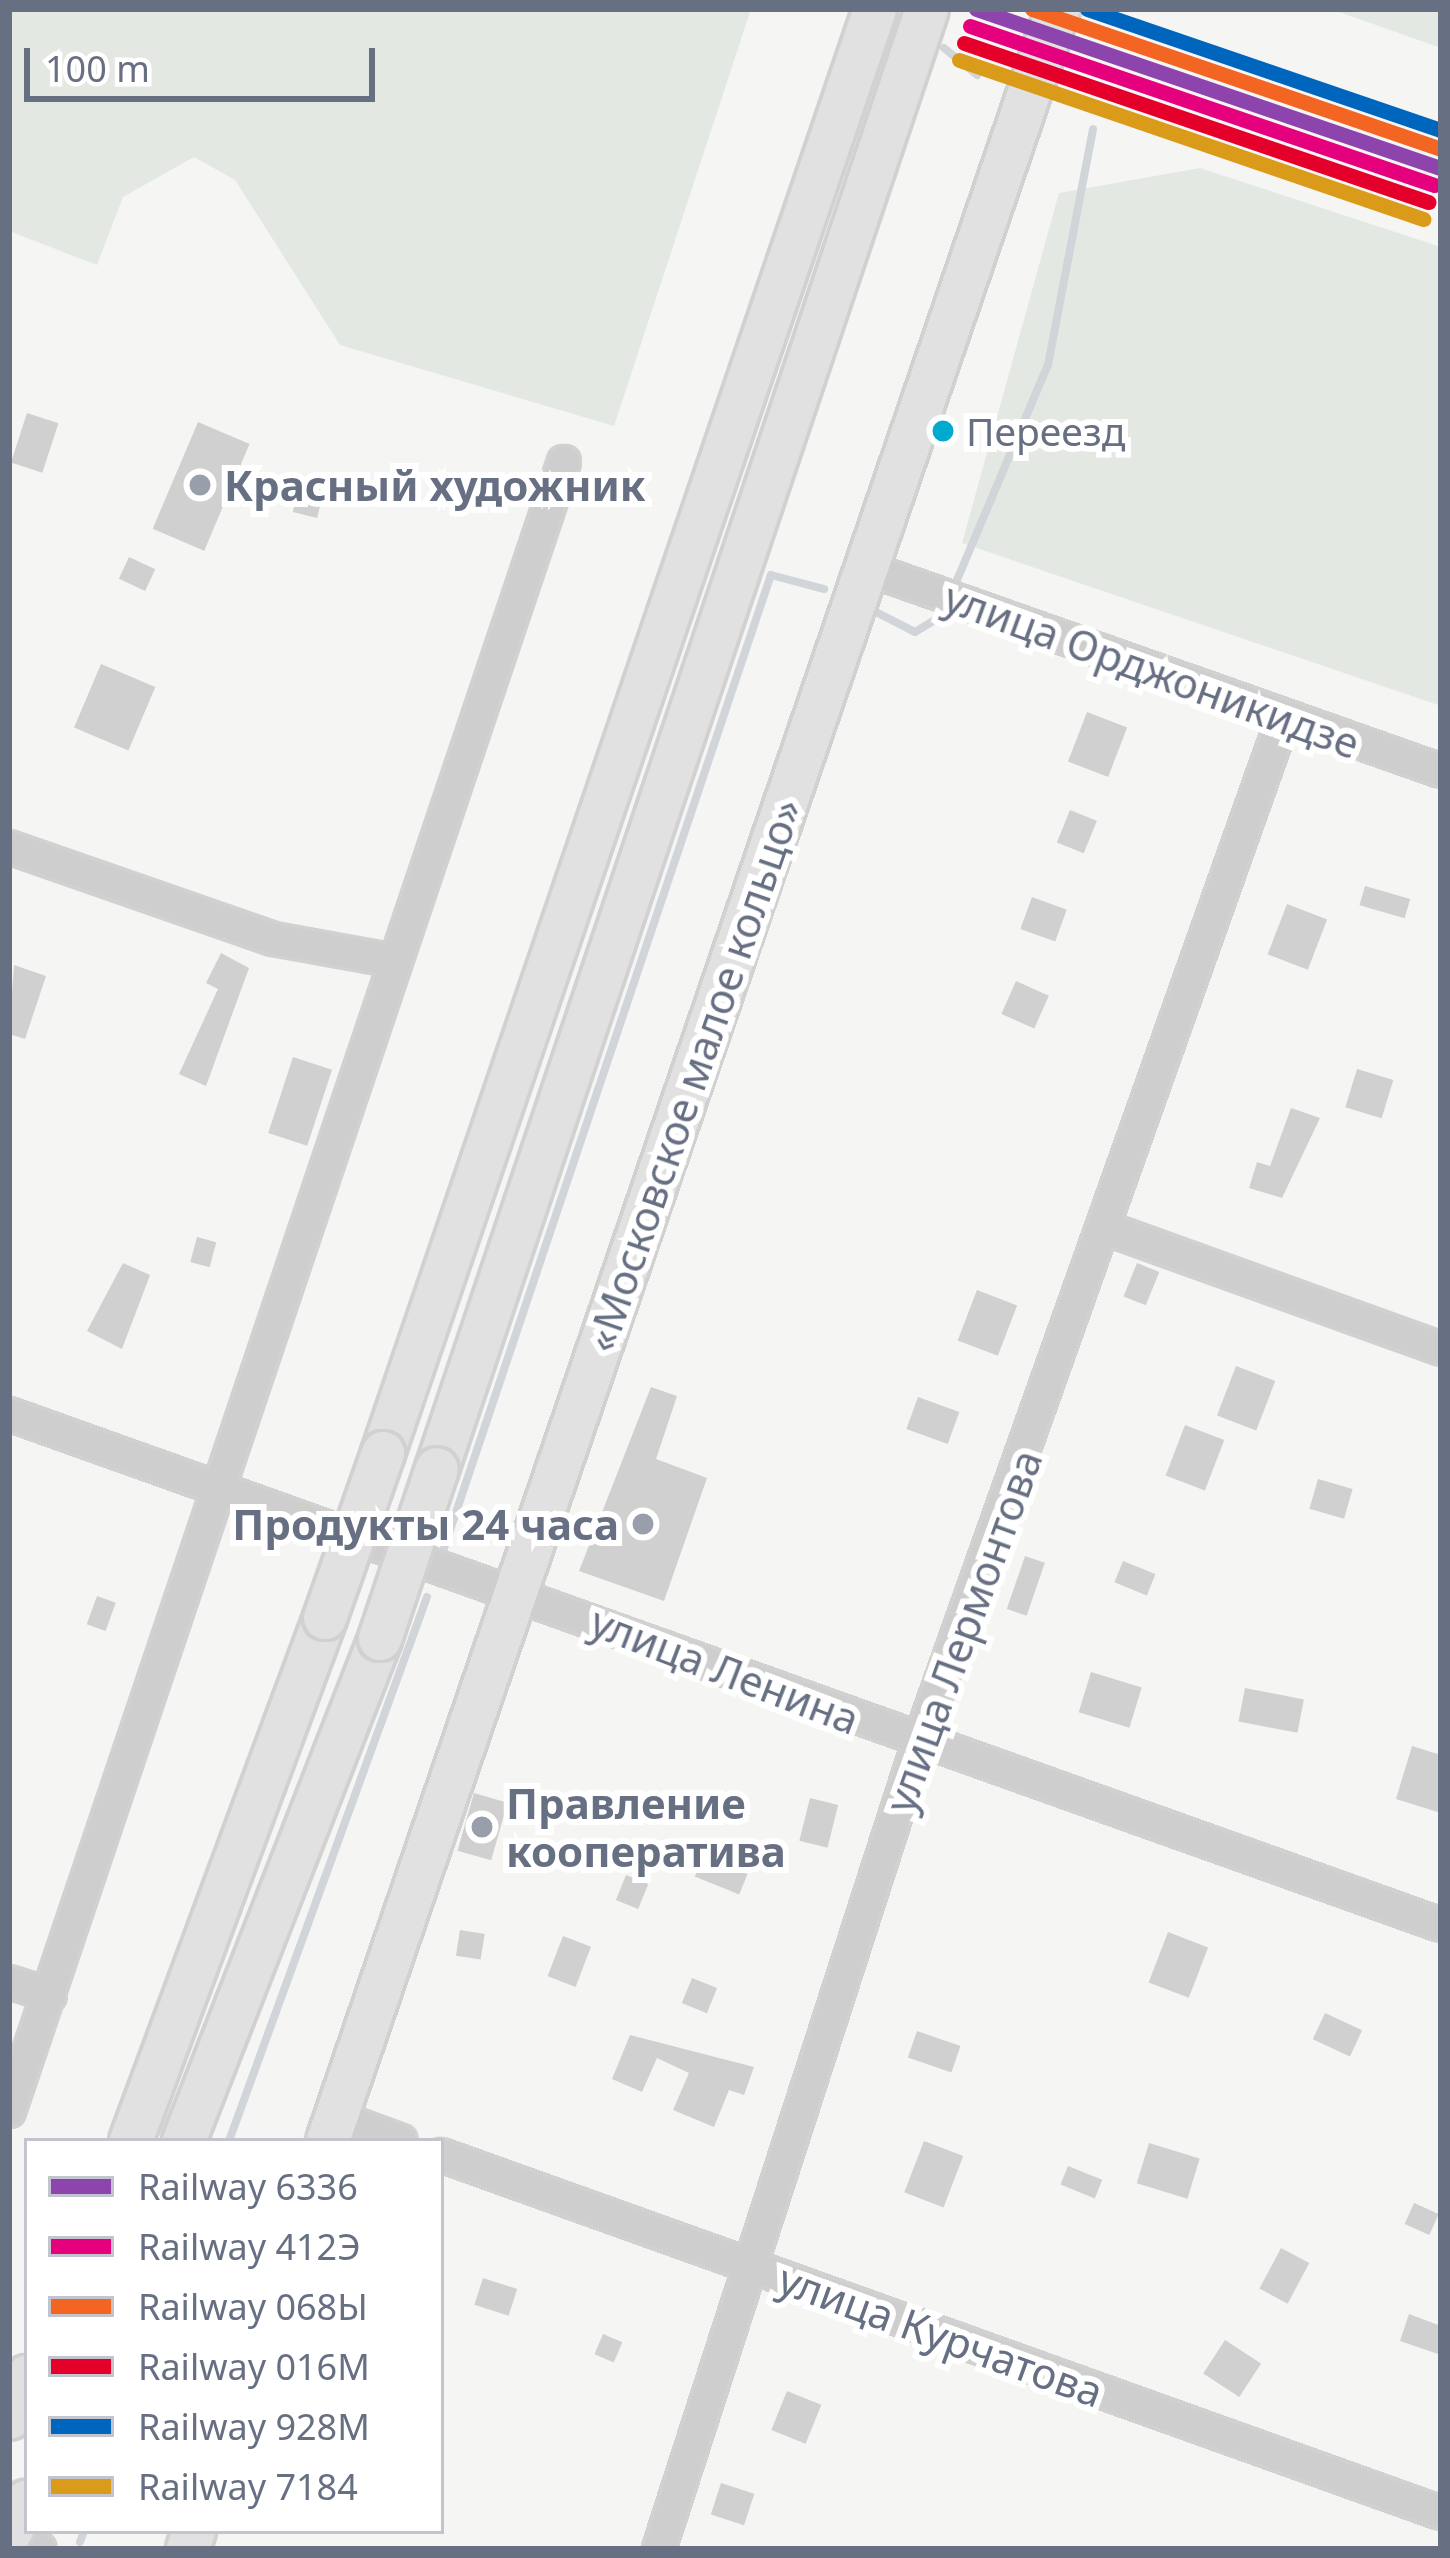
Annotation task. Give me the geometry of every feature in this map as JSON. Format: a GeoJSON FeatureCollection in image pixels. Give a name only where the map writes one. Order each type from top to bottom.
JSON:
{"type":"FeatureCollection","features":[{"type":"Feature","properties":{"kind":"highway"},"geometry":{"type":"LineString","coordinates":[[132,2138],[325,1618],[874,9]]}},
{"type":"Feature","properties":{"kind":"highway"},"geometry":{"type":"LineString","coordinates":[[185,2138],[380,1640],[926,9]]}},
{"type":"Feature","properties":{"kind":"highway","name":"«Московское малое кольцо»"},"geometry":{"type":"LineString","coordinates":[[332,2129],[863,567],[1058,9]]}},
{"type":"Feature","properties":{"kind":"highway"},"geometry":{"type":"LineString","coordinates":[[9,2418],[24,2384]]}},
{"type":"Feature","properties":{"kind":"highway"},"geometry":{"type":"LineString","coordinates":[[9,2534],[24,2506]]}},
{"type":"Feature","properties":{"kind":"street"},"geometry":{"type":"LineString","coordinates":[[9,2111],[221,1488],[390,960],[564,462]]}},
{"type":"Feature","properties":{"kind":"street","name":"улица Орджоникидзе"},"geometry":{"type":"LineString","coordinates":[[863,567],[1441,771]]}},
{"type":"Feature","properties":{"kind":"street","name":"улица Лермонтова"},"geometry":{"type":"LineString","coordinates":[[659,2549],[918,1746],[1108,1229],[1283,718]]}},
{"type":"Feature","properties":{"kind":"street"},"geometry":{"type":"LineString","coordinates":[[9,847],[273,939],[390,960]]}},
{"type":"Feature","properties":{"kind":"street"},"geometry":{"type":"LineString","coordinates":[[1108,1229],[1441,1349]]}},
{"type":"Feature","properties":{"kind":"street","name":"улица Ленина"},"geometry":{"type":"LineString","coordinates":[[9,1414],[516,1588],[918,1746],[1441,1925]]}},
{"type":"Feature","properties":{"kind":"street"},"geometry":{"type":"LineString","coordinates":[[9,1982],[50,1995]]}},
{"type":"Feature","properties":{"kind":"street"},"geometry":{"type":"LineString","coordinates":[[332,2129],[384,2138]]}},
{"type":"Feature","properties":{"kind":"street","name":"улица Курчатова"},"geometry":{"type":"LineString","coordinates":[[444,2157],[1441,2512]]}},
{"type":"Feature","properties":{"kind":"street"},"geometry":{"type":"LineString","coordinates":[[9,2534],[40,2549]]}},
{"type":"Feature","properties":{"kind":"shaded area"},"geometry":{"type":"Polygon","coordinates":[[[9,9],[751,9],[614,426],[340,345],[235,180],[194,157],[123,197],[97,265],[9,231],[9,9]]]}},
{"type":"Feature","properties":{"kind":"shaded area"},"geometry":{"type":"Polygon","coordinates":[[[1336,9],[1441,9],[1441,48],[1339,12],[1336,9]]]}},
{"type":"Feature","properties":{"kind":"shaded area"},"geometry":{"type":"Polygon","coordinates":[[[1200,168],[1441,247],[1441,706],[962,543],[1059,193],[1200,168]]]}},
{"type":"Feature","properties":{"kind":"building"},"geometry":{"type":"Polygon","coordinates":[[[27,413],[58,423],[42,473],[11,462],[27,413]]]}},
{"type":"Feature","properties":{"kind":"building","name":"Красный художник"},"geometry":{"type":"Polygon","coordinates":[[[198,422],[250,444],[204,551],[153,529],[198,422]]]}},
{"type":"Feature","properties":{"kind":"building"},"geometry":{"type":"Polygon","coordinates":[[[301,479],[325,485],[317,518],[293,512],[301,479]]]}},
{"type":"Feature","properties":{"kind":"building"},"geometry":{"type":"Polygon","coordinates":[[[129,557],[155,569],[145,591],[119,579],[129,557]]]}},
{"type":"Feature","properties":{"kind":"building"},"geometry":{"type":"Polygon","coordinates":[[[101,664],[155,687],[128,751],[74,728],[101,664]]]}},
{"type":"Feature","properties":{"kind":"building"},"geometry":{"type":"Polygon","coordinates":[[[1087,712],[1127,727],[1108,777],[1068,761],[1087,712]]]}},
{"type":"Feature","properties":{"kind":"building"},"geometry":{"type":"Polygon","coordinates":[[[1070,810],[1097,821],[1084,853],[1057,842],[1070,810]]]}},
{"type":"Feature","properties":{"kind":"building"},"geometry":{"type":"Polygon","coordinates":[[[1365,886],[1410,899],[1405,918],[1359,905],[1365,886]]]}},
{"type":"Feature","properties":{"kind":"building"},"geometry":{"type":"Polygon","coordinates":[[[1032,897],[1067,910],[1055,942],[1020,929],[1032,897]]]}},
{"type":"Feature","properties":{"kind":"building"},"geometry":{"type":"Polygon","coordinates":[[[1287,904],[1327,919],[1308,970],[1268,954],[1287,904]]]}},
{"type":"Feature","properties":{"kind":"building"},"geometry":{"type":"Polygon","coordinates":[[[221,953],[249,968],[206,1086],[179,1074],[218,989],[206,983],[221,953]]]}},
{"type":"Feature","properties":{"kind":"building"},"geometry":{"type":"Polygon","coordinates":[[[14,965],[46,976],[25,1039],[9,1034],[14,965]]]}},
{"type":"Feature","properties":{"kind":"building"},"geometry":{"type":"Polygon","coordinates":[[[1016,981],[1049,996],[1034,1029],[1001,1014],[1016,981]]]}},
{"type":"Feature","properties":{"kind":"building"},"geometry":{"type":"Polygon","coordinates":[[[293,1057],[332,1070],[307,1146],[268,1133],[293,1057]]]}},
{"type":"Feature","properties":{"kind":"building"},"geometry":{"type":"Polygon","coordinates":[[[1357,1069],[1393,1080],[1382,1118],[1345,1107],[1357,1069]]]}},
{"type":"Feature","properties":{"kind":"building"},"geometry":{"type":"Polygon","coordinates":[[[1291,1108],[1320,1118],[1282,1198],[1249,1188],[1257,1162],[1270,1166],[1291,1108]]]}},
{"type":"Feature","properties":{"kind":"building"},"geometry":{"type":"Polygon","coordinates":[[[197,1237],[216,1242],[210,1267],[190,1262],[197,1237]]]}},
{"type":"Feature","properties":{"kind":"building"},"geometry":{"type":"Polygon","coordinates":[[[123,1263],[150,1275],[122,1349],[87,1331],[123,1263]]]}},
{"type":"Feature","properties":{"kind":"building"},"geometry":{"type":"Polygon","coordinates":[[[1137,1263],[1159,1272],[1146,1305],[1124,1296],[1137,1263]]]}},
{"type":"Feature","properties":{"kind":"building"},"geometry":{"type":"Polygon","coordinates":[[[977,1290],[1017,1305],[998,1356],[958,1340],[977,1290]]]}},
{"type":"Feature","properties":{"kind":"building"},"geometry":{"type":"Polygon","coordinates":[[[1236,1366],[1275,1381],[1256,1431],[1217,1415],[1236,1366]]]}},
{"type":"Feature","properties":{"kind":"building","name":"Продукты 24 часа"},"geometry":{"type":"Polygon","coordinates":[[[651,1387],[677,1396],[656,1459],[707,1478],[664,1601],[579,1571],[651,1387]]]}},
{"type":"Feature","properties":{"kind":"building"},"geometry":{"type":"Polygon","coordinates":[[[918,1397],[959,1412],[948,1444],[906,1429],[918,1397]]]}},
{"type":"Feature","properties":{"kind":"building"},"geometry":{"type":"Polygon","coordinates":[[[1185,1425],[1224,1440],[1205,1490],[1166,1475],[1185,1425]]]}},
{"type":"Feature","properties":{"kind":"building"},"geometry":{"type":"Polygon","coordinates":[[[1318,1479],[1353,1489],[1344,1519],[1309,1509],[1318,1479]]]}},
{"type":"Feature","properties":{"kind":"building"},"geometry":{"type":"Polygon","coordinates":[[[1025,1556],[1045,1563],[1027,1616],[1007,1609],[1025,1556]]]}},
{"type":"Feature","properties":{"kind":"building"},"geometry":{"type":"Polygon","coordinates":[[[1123,1561],[1155,1574],[1147,1595],[1114,1582],[1123,1561]]]}},
{"type":"Feature","properties":{"kind":"building"},"geometry":{"type":"Polygon","coordinates":[[[97,1596],[116,1603],[106,1631],[87,1624],[97,1596]]]}},
{"type":"Feature","properties":{"kind":"building"},"geometry":{"type":"Polygon","coordinates":[[[1091,1672],[1142,1687],[1129,1728],[1079,1712],[1091,1672]]]}},
{"type":"Feature","properties":{"kind":"building"},"geometry":{"type":"Polygon","coordinates":[[[1245,1688],[1304,1699],[1297,1733],[1239,1721],[1245,1688]]]}},
{"type":"Feature","properties":{"kind":"building"},"geometry":{"type":"Polygon","coordinates":[[[1412,1746],[1441,1755],[1441,1813],[1396,1799],[1412,1746]]]}},
{"type":"Feature","properties":{"kind":"building","name":"Правление кооператива"},"geometry":{"type":"Polygon","coordinates":[[[474,1793],[508,1803],[491,1860],[457,1851],[474,1793]]]}},
{"type":"Feature","properties":{"kind":"building"},"geometry":{"type":"Polygon","coordinates":[[[810,1798],[838,1805],[827,1848],[799,1841],[810,1798]]]}},
{"type":"Feature","properties":{"kind":"building"},"geometry":{"type":"Polygon","coordinates":[[[703,1856],[748,1874],[739,1894],[695,1876],[703,1856]]]}},
{"type":"Feature","properties":{"kind":"building"},"geometry":{"type":"Polygon","coordinates":[[[626,1875],[648,1884],[638,1909],[616,1900],[626,1875]]]}},
{"type":"Feature","properties":{"kind":"building"},"geometry":{"type":"Polygon","coordinates":[[[460,1930],[485,1934],[481,1960],[456,1956],[460,1930]]]}},
{"type":"Feature","properties":{"kind":"building"},"geometry":{"type":"Polygon","coordinates":[[[1168,1932],[1208,1947],[1189,1998],[1149,1982],[1168,1932]]]}},
{"type":"Feature","properties":{"kind":"building"},"geometry":{"type":"Polygon","coordinates":[[[563,1936],[591,1947],[576,1987],[548,1976],[563,1936]]]}},
{"type":"Feature","properties":{"kind":"building"},"geometry":{"type":"Polygon","coordinates":[[[692,1978],[717,1988],[707,2013],[682,2003],[692,1978]]]}},
{"type":"Feature","properties":{"kind":"building"},"geometry":{"type":"Polygon","coordinates":[[[1325,2013],[1362,2030],[1350,2057],[1313,2039],[1325,2013]]]}},
{"type":"Feature","properties":{"kind":"building"},"geometry":{"type":"Polygon","coordinates":[[[917,2031],[960,2046],[951,2072],[908,2057],[917,2031]]]}},
{"type":"Feature","properties":{"kind":"building"},"geometry":{"type":"Polygon","coordinates":[[[630,2035],[754,2067],[744,2095],[729,2090],[714,2127],[673,2110],[689,2073],[657,2058],[642,2092],[612,2079],[630,2035]]]}},
{"type":"Feature","properties":{"kind":"building"},"geometry":{"type":"Polygon","coordinates":[[[924,2141],[963,2156],[944,2207],[904,2192],[924,2141]]]}},
{"type":"Feature","properties":{"kind":"building"},"geometry":{"type":"Polygon","coordinates":[[[1149,2143],[1200,2158],[1187,2199],[1137,2183],[1149,2143]]]}},
{"type":"Feature","properties":{"kind":"building"},"geometry":{"type":"Polygon","coordinates":[[[1068,2166],[1102,2180],[1095,2198],[1061,2185],[1068,2166]]]}},
{"type":"Feature","properties":{"kind":"building"},"geometry":{"type":"Polygon","coordinates":[[[1414,2203],[1439,2214],[1429,2235],[1405,2224],[1414,2203]]]}},
{"type":"Feature","properties":{"kind":"building"},"geometry":{"type":"Polygon","coordinates":[[[1281,2248],[1309,2263],[1288,2304],[1259,2289],[1281,2248]]]}},
{"type":"Feature","properties":{"kind":"building"},"geometry":{"type":"Polygon","coordinates":[[[483,2278],[517,2289],[509,2316],[474,2305],[483,2278]]]}},
{"type":"Feature","properties":{"kind":"building"},"geometry":{"type":"Polygon","coordinates":[[[1409,2314],[1441,2326],[1441,2355],[1400,2341],[1409,2314]]]}},
{"type":"Feature","properties":{"kind":"building"},"geometry":{"type":"Polygon","coordinates":[[[603,2334],[622,2342],[614,2362],[594,2354],[603,2334]]]}},
{"type":"Feature","properties":{"kind":"building"},"geometry":{"type":"Polygon","coordinates":[[[1225,2340],[1261,2363],[1239,2397],[1203,2374],[1225,2340]]]}},
{"type":"Feature","properties":{"kind":"building"},"geometry":{"type":"Polygon","coordinates":[[[787,2391],[821,2405],[806,2444],[771,2430],[787,2391]]]}},
{"type":"Feature","properties":{"kind":"building"},"geometry":{"type":"Polygon","coordinates":[[[721,2483],[754,2494],[744,2525],[711,2514],[721,2483]]]}},
{"type":"Feature","properties":{"kind":"waterway"},"geometry":{"type":"LineString","coordinates":[[944,48],[977,75]]}},
{"type":"Feature","properties":{"kind":"waterway"},"geometry":{"type":"LineString","coordinates":[[957,580],[1048,365],[1093,129]]}},
{"type":"Feature","properties":{"kind":"waterway"},"geometry":{"type":"LineString","coordinates":[[441,1557],[771,575],[824,589]]}},
{"type":"Feature","properties":{"kind":"waterway"},"geometry":{"type":"LineString","coordinates":[[872,610],[915,632],[942,616]]}},
{"type":"Feature","properties":{"kind":"waterway"},"geometry":{"type":"LineString","coordinates":[[230,2138],[427,1597]]}},
{"type":"Feature","properties":{"kind":"waterway"},"geometry":{"type":"LineString","coordinates":[[80,2542],[83,2534]]}},
{"type":"Feature","properties":{"kind":"rail line","name":"6336"},"geometry":{"type":"LineString","coordinates":[[976,9],[1441,168]]}},
{"type":"Feature","properties":{"kind":"rail line","name":"068Ы"},"geometry":{"type":"LineString","coordinates":[[1032,9],[1441,149]]}},
{"type":"Feature","properties":{"kind":"rail line","name":"928М"},"geometry":{"type":"LineString","coordinates":[[1087,9],[1441,130]]}},
{"type":"Feature","properties":{"kind":"rail line","name":"412Э"},"geometry":{"type":"LineString","coordinates":[[970,26],[1435,185]]}},
{"type":"Feature","properties":{"kind":"rail line","name":"016М"},"geometry":{"type":"LineString","coordinates":[[964,43],[1429,202]]}},
{"type":"Feature","properties":{"kind":"rail line","name":"7184"},"geometry":{"type":"LineString","coordinates":[[959,60],[1424,219]]}},
{"type":"Feature","properties":{"kind":"place","name":"Переезд"},"geometry":{"type":"Point","coordinates":[943,431]}},
{"type":"Feature","properties":{"kind":"place","name":"Красный художник"},"geometry":{"type":"Point","coordinates":[200,485]}},
{"type":"Feature","properties":{"kind":"place","name":"Продукты 24 часа"},"geometry":{"type":"Point","coordinates":[643,1524]}},
{"type":"Feature","properties":{"kind":"place","name":"Правление кооператива"},"geometry":{"type":"Point","coordinates":[482,1827]}}]}
